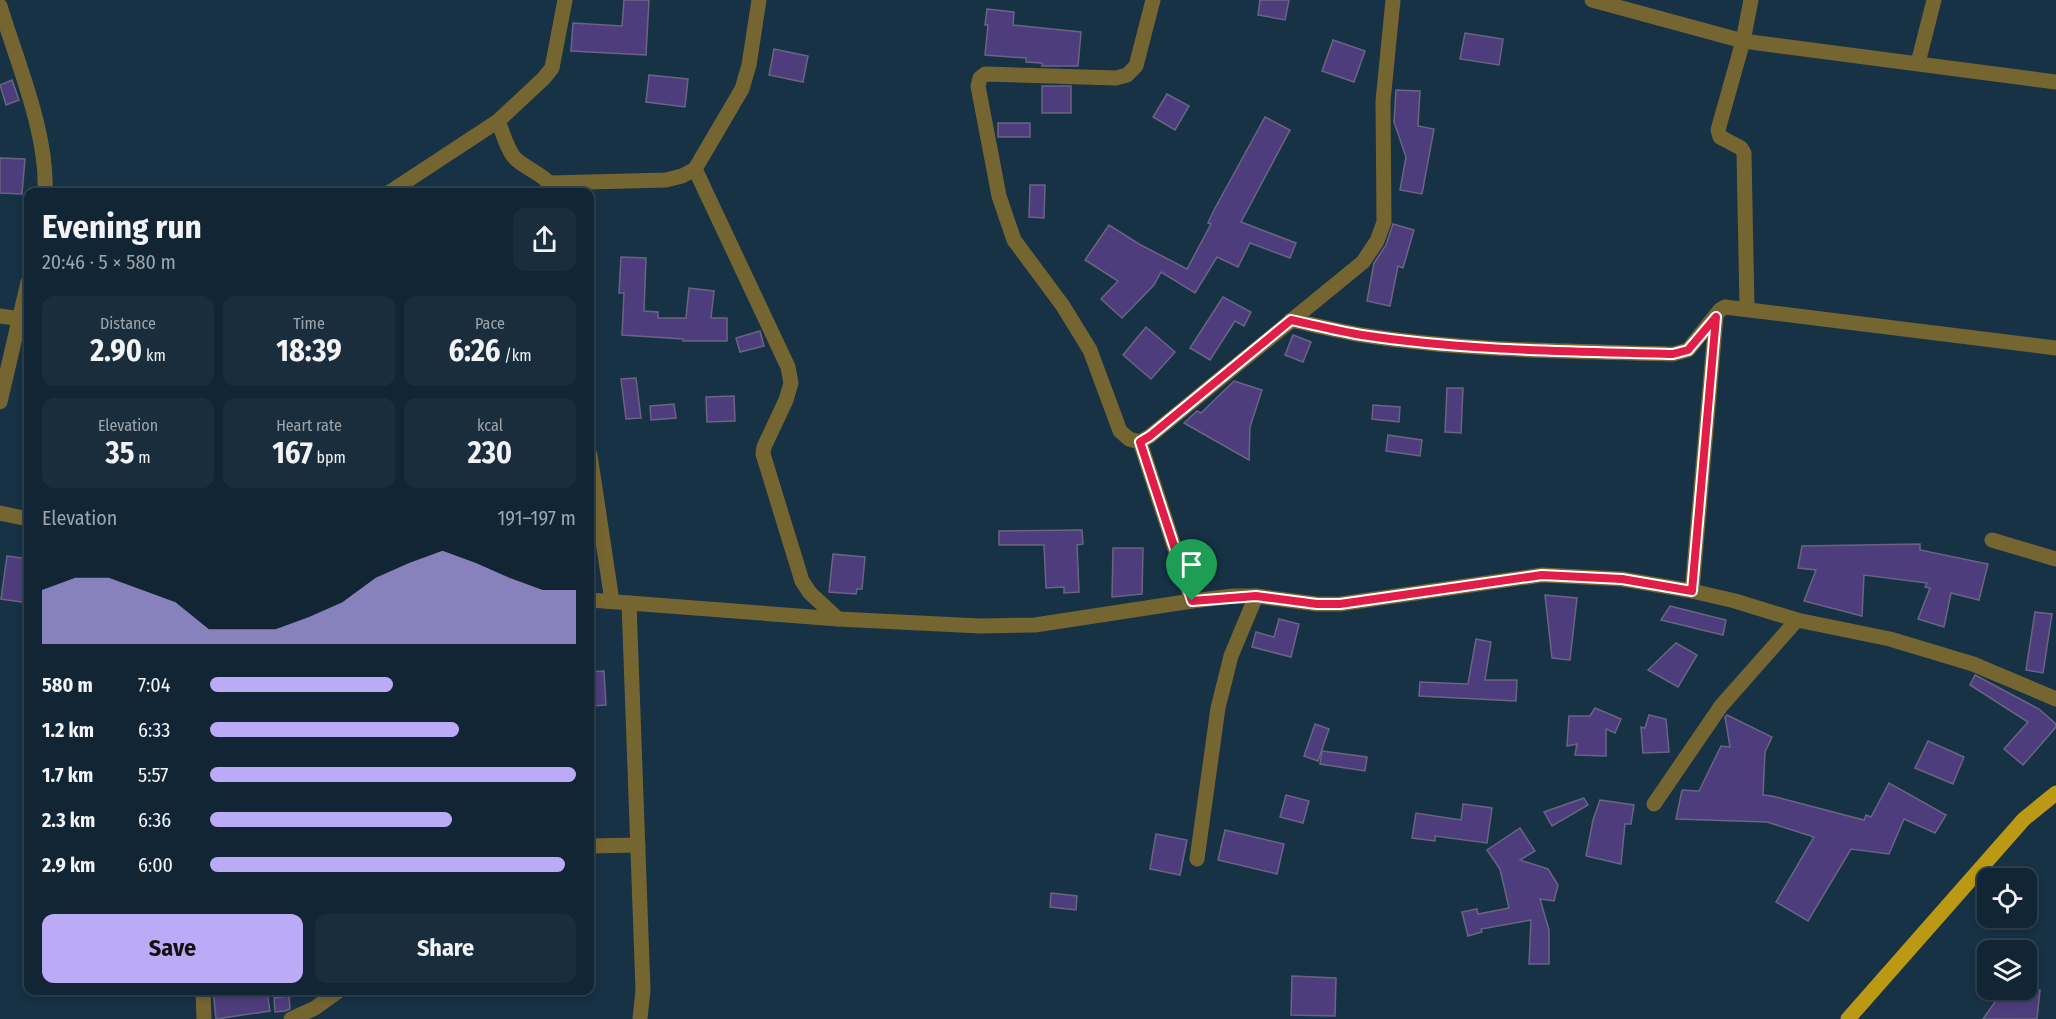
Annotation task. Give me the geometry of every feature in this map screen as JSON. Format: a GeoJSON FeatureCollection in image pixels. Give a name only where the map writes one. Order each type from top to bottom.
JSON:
{"type":"FeatureCollection","features":[{"type":"Feature","properties":{"kind":"main road"},"geometry":{"type":"LineString","coordinates":[[1848,1019],[2024,819],[2056,793]]}},
{"type":"Feature","properties":{"kind":"street"},"geometry":{"type":"LineString","coordinates":[[396,188],[498,121],[544,78],[552,68],[565,0]]}},
{"type":"Feature","properties":{"kind":"street"},"geometry":{"type":"LineString","coordinates":[[498,121],[515,159],[553,187],[666,180],[682,176],[695,169],[742,89],[749,65],[759,0]]}},
{"type":"Feature","properties":{"kind":"street"},"geometry":{"type":"LineString","coordinates":[[1153,0],[1136,66],[1126,75],[1116,78],[985,74],[980,78],[978,86],[999,196],[1014,240],[1063,306],[1090,350],[1120,431],[1129,439],[1140,442],[1159,429],[1363,262],[1377,241],[1384,222],[1383,101],[1394,0]]}},
{"type":"Feature","properties":{"kind":"street"},"geometry":{"type":"LineString","coordinates":[[1596,0],[1743,41],[2056,82]]}},
{"type":"Feature","properties":{"kind":"street"},"geometry":{"type":"LineString","coordinates":[[1747,308],[1744,153],[1741,148],[1720,137],[1718,130],[1743,41],[1751,0]]}},
{"type":"Feature","properties":{"kind":"street"},"geometry":{"type":"LineString","coordinates":[[1918,63],[1934,0]]}},
{"type":"Feature","properties":{"kind":"street"},"geometry":{"type":"LineString","coordinates":[[0,6],[40,135],[45,188]]}},
{"type":"Feature","properties":{"kind":"street"},"geometry":{"type":"LineString","coordinates":[[695,169],[788,367],[791,383],[763,454],[802,581],[810,593],[838,619]]}},
{"type":"Feature","properties":{"kind":"street"},"geometry":{"type":"LineString","coordinates":[[1291,320],[1361,334],[1424,342],[1493,348],[1673,354],[1688,350],[1720,310],[1725,307],[2056,348]]}},
{"type":"Feature","properties":{"kind":"street"},"geometry":{"type":"LineString","coordinates":[[0,316],[24,320],[0,402]]}},
{"type":"Feature","properties":{"kind":"street"},"geometry":{"type":"LineString","coordinates":[[1692,591],[1716,317]]}},
{"type":"Feature","properties":{"kind":"street"},"geometry":{"type":"LineString","coordinates":[[1140,442],[1192,601]]}},
{"type":"Feature","properties":{"kind":"street"},"geometry":{"type":"LineString","coordinates":[[594,482],[612,601]]}},
{"type":"Feature","properties":{"kind":"street"},"geometry":{"type":"LineString","coordinates":[[0,513],[24,518]]}},
{"type":"Feature","properties":{"kind":"street"},"geometry":{"type":"LineString","coordinates":[[1992,540],[2056,559]]}},
{"type":"Feature","properties":{"kind":"street"},"geometry":{"type":"LineString","coordinates":[[594,600],[838,619],[980,626],[1035,625],[1192,601],[1256,596],[1317,604],[1340,604],[1542,575],[1622,579],[1692,591],[1735,601],[1797,620],[1890,639],[1974,664],[2056,699]]}},
{"type":"Feature","properties":{"kind":"street"},"geometry":{"type":"LineString","coordinates":[[1197,859],[1218,708],[1231,656],[1256,596]]}},
{"type":"Feature","properties":{"kind":"street"},"geometry":{"type":"LineString","coordinates":[[629,603],[643,990],[640,1019]]}},
{"type":"Feature","properties":{"kind":"street"},"geometry":{"type":"LineString","coordinates":[[1654,804],[1721,706],[1797,620]]}},
{"type":"Feature","properties":{"kind":"street"},"geometry":{"type":"LineString","coordinates":[[594,846],[638,845]]}},
{"type":"Feature","properties":{"kind":"street"},"geometry":{"type":"LineString","coordinates":[[203,995],[204,1019]]}},
{"type":"Feature","properties":{"kind":"street"},"geometry":{"type":"LineString","coordinates":[[291,1019],[315,1008],[333,995]]}},
{"type":"Feature","properties":{"kind":"building"},"geometry":{"type":"Polygon","coordinates":[[[624,0],[649,0],[646,55],[571,51],[573,23],[622,26],[624,0]]]}},
{"type":"Feature","properties":{"kind":"building"},"geometry":{"type":"Polygon","coordinates":[[[1260,0],[1289,0],[1285,20],[1258,15],[1260,0]]]}},
{"type":"Feature","properties":{"kind":"building"},"geometry":{"type":"Polygon","coordinates":[[[987,9],[1014,12],[1013,25],[1081,32],[1078,66],[1042,66],[1042,63],[1026,62],[1026,58],[985,55],[987,9]]]}},
{"type":"Feature","properties":{"kind":"building"},"geometry":{"type":"Polygon","coordinates":[[[1465,33],[1503,39],[1499,65],[1460,59],[1465,33]]]}},
{"type":"Feature","properties":{"kind":"building"},"geometry":{"type":"Polygon","coordinates":[[[1333,40],[1365,51],[1354,82],[1322,71],[1333,40]]]}},
{"type":"Feature","properties":{"kind":"building"},"geometry":{"type":"Polygon","coordinates":[[[774,49],[808,56],[803,82],[769,75],[774,49]]]}},
{"type":"Feature","properties":{"kind":"building"},"geometry":{"type":"Polygon","coordinates":[[[649,75],[688,79],[685,107],[646,102],[649,75]]]}},
{"type":"Feature","properties":{"kind":"building"},"geometry":{"type":"Polygon","coordinates":[[[12,80],[19,100],[6,105],[0,85],[12,80]]]}},
{"type":"Feature","properties":{"kind":"building"},"geometry":{"type":"Polygon","coordinates":[[[1042,86],[1071,86],[1071,113],[1042,113],[1042,86]]]}},
{"type":"Feature","properties":{"kind":"building"},"geometry":{"type":"Polygon","coordinates":[[[1396,90],[1420,91],[1418,126],[1434,129],[1422,194],[1400,190],[1406,157],[1394,122],[1396,90]]]}},
{"type":"Feature","properties":{"kind":"building"},"geometry":{"type":"Polygon","coordinates":[[[1167,94],[1189,106],[1175,130],[1153,117],[1167,94]]]}},
{"type":"Feature","properties":{"kind":"building"},"geometry":{"type":"Polygon","coordinates":[[[1265,117],[1290,130],[1241,222],[1296,243],[1290,258],[1250,243],[1238,267],[1217,257],[1195,293],[1161,272],[1154,285],[1122,318],[1101,299],[1118,281],[1085,260],[1109,225],[1139,244],[1187,269],[1211,224],[1208,223],[1214,210],[1265,117]]]}},
{"type":"Feature","properties":{"kind":"building"},"geometry":{"type":"Polygon","coordinates":[[[998,123],[1030,123],[1030,137],[998,137],[998,123]]]}},
{"type":"Feature","properties":{"kind":"building"},"geometry":{"type":"Polygon","coordinates":[[[0,158],[25,159],[22,194],[0,193],[0,158]]]}},
{"type":"Feature","properties":{"kind":"building"},"geometry":{"type":"Polygon","coordinates":[[[1030,185],[1045,185],[1044,218],[1029,217],[1030,185]]]}},
{"type":"Feature","properties":{"kind":"building"},"geometry":{"type":"Polygon","coordinates":[[[1393,224],[1414,230],[1403,268],[1398,266],[1390,306],[1367,301],[1374,263],[1386,245],[1393,224]]]}},
{"type":"Feature","properties":{"kind":"building"},"geometry":{"type":"Polygon","coordinates":[[[621,257],[646,258],[644,311],[658,312],[658,318],[686,318],[689,288],[714,291],[711,318],[727,318],[727,341],[683,341],[683,339],[622,335],[624,293],[619,293],[621,257]]]}},
{"type":"Feature","properties":{"kind":"building"},"geometry":{"type":"Polygon","coordinates":[[[1223,297],[1251,312],[1244,326],[1235,321],[1210,360],[1190,348],[1223,297]]]}},
{"type":"Feature","properties":{"kind":"building"},"geometry":{"type":"Polygon","coordinates":[[[1146,327],[1175,352],[1151,379],[1123,355],[1146,327]]]}},
{"type":"Feature","properties":{"kind":"building"},"geometry":{"type":"Polygon","coordinates":[[[760,331],[764,346],[740,352],[736,338],[760,331]]]}},
{"type":"Feature","properties":{"kind":"building"},"geometry":{"type":"Polygon","coordinates":[[[1293,335],[1311,342],[1303,362],[1285,355],[1293,335]]]}},
{"type":"Feature","properties":{"kind":"building"},"geometry":{"type":"Polygon","coordinates":[[[636,378],[641,418],[626,419],[621,379],[636,378]]]}},
{"type":"Feature","properties":{"kind":"building"},"geometry":{"type":"Polygon","coordinates":[[[1234,381],[1262,390],[1250,427],[1249,460],[1184,423],[1197,411],[1201,413],[1234,381]]]}},
{"type":"Feature","properties":{"kind":"building"},"geometry":{"type":"Polygon","coordinates":[[[1447,388],[1463,388],[1461,433],[1445,432],[1447,388]]]}},
{"type":"Feature","properties":{"kind":"building"},"geometry":{"type":"Polygon","coordinates":[[[734,396],[735,421],[707,422],[706,397],[734,396]]]}},
{"type":"Feature","properties":{"kind":"building"},"geometry":{"type":"Polygon","coordinates":[[[674,404],[676,418],[651,420],[650,406],[674,404]]]}},
{"type":"Feature","properties":{"kind":"building"},"geometry":{"type":"Polygon","coordinates":[[[1373,405],[1400,407],[1399,422],[1372,419],[1373,405]]]}},
{"type":"Feature","properties":{"kind":"building"},"geometry":{"type":"Polygon","coordinates":[[[1388,435],[1422,440],[1420,456],[1386,451],[1388,435]]]}},
{"type":"Feature","properties":{"kind":"building"},"geometry":{"type":"Polygon","coordinates":[[[1082,530],[1083,544],[1077,545],[1079,592],[1064,593],[1064,587],[1046,588],[1044,545],[999,545],[999,531],[1082,530]]]}},
{"type":"Feature","properties":{"kind":"building"},"geometry":{"type":"Polygon","coordinates":[[[1920,544],[1920,550],[1988,564],[1979,600],[1951,593],[1944,627],[1918,619],[1930,588],[1925,587],[1927,583],[1864,575],[1862,616],[1804,601],[1816,570],[1798,568],[1802,546],[1920,544]]]}},
{"type":"Feature","properties":{"kind":"building"},"geometry":{"type":"Polygon","coordinates":[[[1113,548],[1143,548],[1142,594],[1112,597],[1113,548]]]}},
{"type":"Feature","properties":{"kind":"building"},"geometry":{"type":"Polygon","coordinates":[[[833,554],[865,557],[862,589],[857,589],[856,594],[829,592],[833,554]]]}},
{"type":"Feature","properties":{"kind":"building"},"geometry":{"type":"Polygon","coordinates":[[[7,556],[24,558],[24,602],[1,599],[7,556]]]}},
{"type":"Feature","properties":{"kind":"building"},"geometry":{"type":"Polygon","coordinates":[[[1545,595],[1577,598],[1570,660],[1552,658],[1545,595]]]}},
{"type":"Feature","properties":{"kind":"building"},"geometry":{"type":"Polygon","coordinates":[[[1670,606],[1726,620],[1723,635],[1661,620],[1670,606]]]}},
{"type":"Feature","properties":{"kind":"building"},"geometry":{"type":"Polygon","coordinates":[[[2035,612],[2052,614],[2043,673],[2026,670],[2035,612]]]}},
{"type":"Feature","properties":{"kind":"building"},"geometry":{"type":"Polygon","coordinates":[[[1279,619],[1299,624],[1291,657],[1252,647],[1256,632],[1274,637],[1279,619]]]}},
{"type":"Feature","properties":{"kind":"building"},"geometry":{"type":"Polygon","coordinates":[[[1476,639],[1491,642],[1485,680],[1517,680],[1516,701],[1419,696],[1420,682],[1468,684],[1476,639]]]}},
{"type":"Feature","properties":{"kind":"building"},"geometry":{"type":"Polygon","coordinates":[[[1676,643],[1697,655],[1678,687],[1648,670],[1676,643]]]}},
{"type":"Feature","properties":{"kind":"building"},"geometry":{"type":"Polygon","coordinates":[[[604,671],[606,705],[594,706],[594,672],[604,671]]]}},
{"type":"Feature","properties":{"kind":"building"},"geometry":{"type":"Polygon","coordinates":[[[1975,675],[2039,709],[2056,724],[2056,727],[2023,765],[2004,749],[2028,722],[1970,685],[1975,675]]]}},
{"type":"Feature","properties":{"kind":"building"},"geometry":{"type":"Polygon","coordinates":[[[1595,708],[1621,719],[1615,733],[1606,729],[1606,756],[1575,755],[1577,744],[1567,746],[1569,716],[1590,716],[1595,708]]]}},
{"type":"Feature","properties":{"kind":"building"},"geometry":{"type":"Polygon","coordinates":[[[1649,715],[1666,719],[1669,752],[1643,753],[1641,727],[1645,728],[1649,715]]]}},
{"type":"Feature","properties":{"kind":"building"},"geometry":{"type":"Polygon","coordinates":[[[1727,715],[1772,737],[1765,752],[1763,795],[1864,820],[1866,815],[1871,817],[1889,783],[1946,815],[1935,833],[1904,819],[1889,854],[1851,849],[1808,921],[1776,902],[1814,837],[1767,822],[1676,819],[1682,790],[1699,791],[1721,746],[1730,747],[1725,717],[1727,715]]]}},
{"type":"Feature","properties":{"kind":"building"},"geometry":{"type":"Polygon","coordinates":[[[1315,724],[1329,729],[1318,761],[1304,756],[1315,724]]]}},
{"type":"Feature","properties":{"kind":"building"},"geometry":{"type":"Polygon","coordinates":[[[1928,741],[1964,757],[1953,784],[1915,768],[1928,741]]]}},
{"type":"Feature","properties":{"kind":"building"},"geometry":{"type":"Polygon","coordinates":[[[1322,751],[1367,757],[1365,771],[1320,764],[1322,751]]]}},
{"type":"Feature","properties":{"kind":"building"},"geometry":{"type":"Polygon","coordinates":[[[1286,795],[1309,801],[1303,823],[1280,817],[1286,795]]]}},
{"type":"Feature","properties":{"kind":"building"},"geometry":{"type":"Polygon","coordinates":[[[1584,798],[1588,805],[1552,826],[1544,812],[1584,798]]]}},
{"type":"Feature","properties":{"kind":"building"},"geometry":{"type":"Polygon","coordinates":[[[1600,800],[1634,805],[1631,824],[1625,824],[1621,864],[1586,856],[1593,820],[1600,800]]]}},
{"type":"Feature","properties":{"kind":"building"},"geometry":{"type":"Polygon","coordinates":[[[1463,804],[1492,808],[1487,843],[1435,836],[1435,841],[1412,838],[1416,813],[1461,820],[1463,804]]]}},
{"type":"Feature","properties":{"kind":"building"},"geometry":{"type":"Polygon","coordinates":[[[1520,828],[1535,851],[1520,860],[1548,869],[1558,885],[1554,901],[1540,899],[1549,930],[1549,964],[1529,964],[1531,920],[1481,929],[1482,932],[1468,936],[1462,912],[1477,909],[1478,914],[1509,908],[1500,869],[1487,850],[1520,828]]]}},
{"type":"Feature","properties":{"kind":"building"},"geometry":{"type":"Polygon","coordinates":[[[1225,830],[1284,844],[1277,874],[1218,860],[1225,830]]]}},
{"type":"Feature","properties":{"kind":"building"},"geometry":{"type":"Polygon","coordinates":[[[1156,834],[1187,840],[1180,875],[1150,869],[1156,834]]]}},
{"type":"Feature","properties":{"kind":"building"},"geometry":{"type":"Polygon","coordinates":[[[1051,893],[1077,896],[1076,910],[1050,907],[1051,893]]]}},
{"type":"Feature","properties":{"kind":"building"},"geometry":{"type":"Polygon","coordinates":[[[1292,976],[1336,978],[1335,1016],[1291,1015],[1292,976]]]}},
{"type":"Feature","properties":{"kind":"building"},"geometry":{"type":"Polygon","coordinates":[[[2037,990],[2040,990],[2037,1019],[1983,1019],[1996,1000],[2037,1000],[2037,990]]]}},
{"type":"Feature","properties":{"kind":"building"},"geometry":{"type":"Polygon","coordinates":[[[214,995],[268,995],[270,1011],[216,1019],[214,995]]]}},
{"type":"Feature","properties":{"kind":"building"},"geometry":{"type":"Polygon","coordinates":[[[289,996],[290,1009],[275,1012],[274,998],[289,996]]]}},
{"type":"Feature","properties":{"kind":"route"},"geometry":{"type":"LineString","coordinates":[[1716,317],[1692,591],[1622,579],[1542,575],[1340,604],[1317,604],[1256,596],[1192,601],[1140,442],[1291,320],[1361,334],[1424,342],[1493,348],[1673,354],[1688,350],[1716,317]]}}]}
